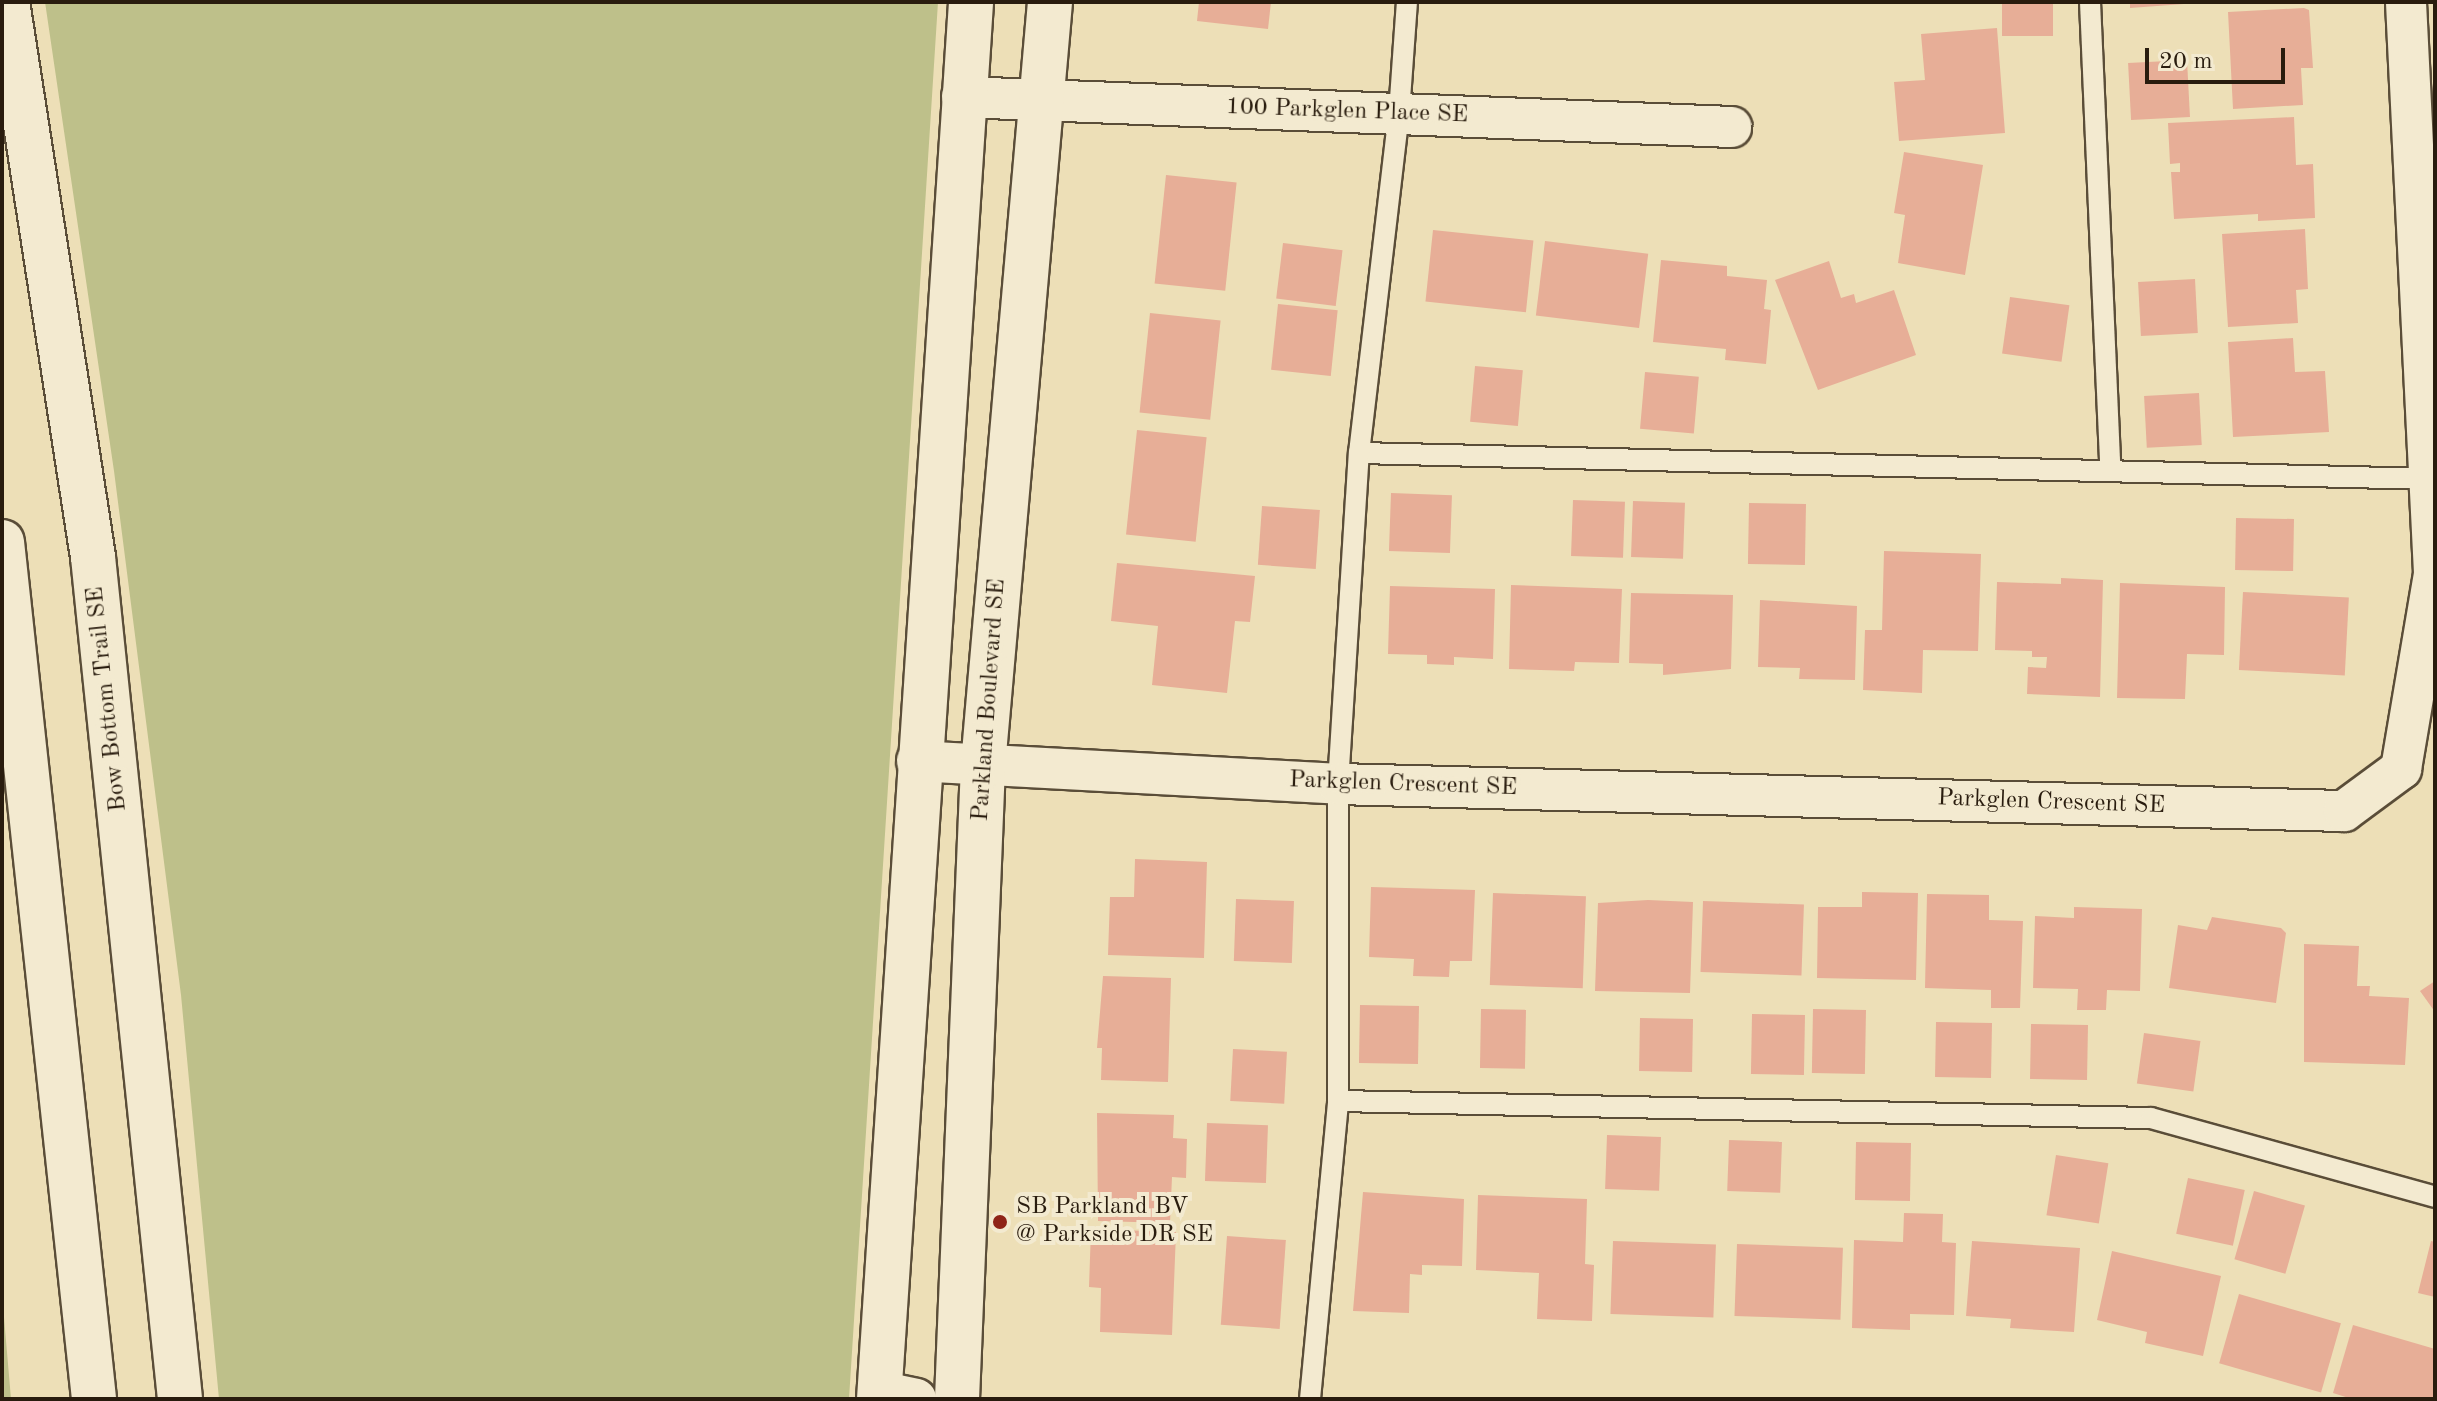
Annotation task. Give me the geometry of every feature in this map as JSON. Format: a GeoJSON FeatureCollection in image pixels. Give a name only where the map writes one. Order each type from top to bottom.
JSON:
{"type":"FeatureCollection","features":[{"type":"Feature","properties":{"kind":"street","name":"Bow Bottom Trail SE"},"geometry":{"type":"LineString","coordinates":[[7,2],[93,557],[180,1399]]}},
{"type":"Feature","properties":{"kind":"street"},"geometry":{"type":"LineString","coordinates":[[891,1396],[917,761],[971,2]]}},
{"type":"Feature","properties":{"kind":"street","name":"Parkland Boulevard SE"},"geometry":{"type":"LineString","coordinates":[[957,1399],[983,765],[1050,2]]}},
{"type":"Feature","properties":{"kind":"street","name":"Parkglen Crescent SE"},"geometry":{"type":"LineString","coordinates":[[917,761],[1338,784],[2344,811],[2401,769],[2434,573],[2434,479],[2406,2]]}},
{"type":"Feature","properties":{"kind":"street","name":"100 Parkglen Place SE"},"geometry":{"type":"LineString","coordinates":[[962,97],[1731,127]]}},
{"type":"Feature","properties":{"kind":"street"},"geometry":{"type":"LineString","coordinates":[[2,542],[94,1399]]}},
{"type":"Feature","properties":{"kind":"lane"},"geometry":{"type":"LineString","coordinates":[[1310,1399],[1338,1101],[1338,784],[1359,453],[1399,113],[1407,2]]}},
{"type":"Feature","properties":{"kind":"lane"},"geometry":{"type":"LineString","coordinates":[[2090,2],[2110,468]]}},
{"type":"Feature","properties":{"kind":"lane"},"geometry":{"type":"LineString","coordinates":[[1359,453],[2110,468],[2434,479]]}},
{"type":"Feature","properties":{"kind":"lane"},"geometry":{"type":"LineString","coordinates":[[1338,1101],[2151,1118],[2435,1197]]}},
{"type":"Feature","properties":{"kind":"green space"},"geometry":{"type":"Polygon","coordinates":[[[45,2],[938,2],[849,1399],[219,1399],[181,995],[114,471],[45,2]]]}},
{"type":"Feature","properties":{"kind":"green space"},"geometry":{"type":"Polygon","coordinates":[[[2,1294],[11,1399],[2,1399],[2,1294]]]}},
{"type":"Feature","properties":{"kind":"building"},"geometry":{"type":"Polygon","coordinates":[[[1199,2],[1271,2],[1268,29],[1197,21],[1199,2]]]}},
{"type":"Feature","properties":{"kind":"building"},"geometry":{"type":"Polygon","coordinates":[[[2002,2],[2053,2],[2053,36],[2002,36],[2002,2]]]}},
{"type":"Feature","properties":{"kind":"building"},"geometry":{"type":"Polygon","coordinates":[[[2130,2],[2183,2],[2184,4],[2130,8],[2130,2]]]}},
{"type":"Feature","properties":{"kind":"building"},"geometry":{"type":"Polygon","coordinates":[[[2309,10],[2313,68],[2301,68],[2303,105],[2233,109],[2228,12],[2309,10]]]}},
{"type":"Feature","properties":{"kind":"building"},"geometry":{"type":"Polygon","coordinates":[[[1997,28],[2005,133],[1899,141],[1894,82],[1925,80],[1921,34],[1997,28]]]}},
{"type":"Feature","properties":{"kind":"building"},"geometry":{"type":"Polygon","coordinates":[[[2187,60],[2190,117],[2131,120],[2128,63],[2187,60]]]}},
{"type":"Feature","properties":{"kind":"building"},"geometry":{"type":"Polygon","coordinates":[[[2294,117],[2296,165],[2313,164],[2315,218],[2258,221],[2258,214],[2174,219],[2171,172],[2180,172],[2180,163],[2170,164],[2168,123],[2294,117]]]}},
{"type":"Feature","properties":{"kind":"building"},"geometry":{"type":"Polygon","coordinates":[[[1904,152],[1983,165],[1965,275],[1898,263],[1905,215],[1894,213],[1904,152]]]}},
{"type":"Feature","properties":{"kind":"building"},"geometry":{"type":"Polygon","coordinates":[[[1166,175],[1237,182],[1225,291],[1155,283],[1166,175]]]}},
{"type":"Feature","properties":{"kind":"building"},"geometry":{"type":"Polygon","coordinates":[[[2305,229],[2308,289],[2296,290],[2298,323],[2228,327],[2222,234],[2305,229]]]}},
{"type":"Feature","properties":{"kind":"building"},"geometry":{"type":"Polygon","coordinates":[[[1433,230],[1533,241],[1526,312],[1425,302],[1433,230]]]}},
{"type":"Feature","properties":{"kind":"building"},"geometry":{"type":"Polygon","coordinates":[[[1545,241],[1648,254],[1639,328],[1536,315],[1545,241]]]}},
{"type":"Feature","properties":{"kind":"building"},"geometry":{"type":"Polygon","coordinates":[[[1283,243],[1343,250],[1336,306],[1276,299],[1283,243]]]}},
{"type":"Feature","properties":{"kind":"building"},"geometry":{"type":"Polygon","coordinates":[[[1661,260],[1727,266],[1727,276],[1767,280],[1764,309],[1771,310],[1766,364],[1725,360],[1726,349],[1653,342],[1661,260]]]}},
{"type":"Feature","properties":{"kind":"building"},"geometry":{"type":"Polygon","coordinates":[[[1829,261],[1841,298],[1854,294],[1856,303],[1894,290],[1916,355],[1818,390],[1775,280],[1829,261]]]}},
{"type":"Feature","properties":{"kind":"building"},"geometry":{"type":"Polygon","coordinates":[[[2195,279],[2198,333],[2141,336],[2138,282],[2195,279]]]}},
{"type":"Feature","properties":{"kind":"building"},"geometry":{"type":"Polygon","coordinates":[[[2010,297],[2069,305],[2061,362],[2002,353],[2010,297]]]}},
{"type":"Feature","properties":{"kind":"building"},"geometry":{"type":"Polygon","coordinates":[[[1278,304],[1338,310],[1331,376],[1271,370],[1278,304]]]}},
{"type":"Feature","properties":{"kind":"building"},"geometry":{"type":"Polygon","coordinates":[[[1150,313],[1221,320],[1210,420],[1140,412],[1150,313]]]}},
{"type":"Feature","properties":{"kind":"building"},"geometry":{"type":"Polygon","coordinates":[[[2293,338],[2295,372],[2325,371],[2329,432],[2233,437],[2228,342],[2293,338]]]}},
{"type":"Feature","properties":{"kind":"building"},"geometry":{"type":"Polygon","coordinates":[[[1475,366],[1523,370],[1518,426],[1470,422],[1475,366]]]}},
{"type":"Feature","properties":{"kind":"building"},"geometry":{"type":"Polygon","coordinates":[[[1645,372],[1699,377],[1694,433],[1640,429],[1645,372]]]}},
{"type":"Feature","properties":{"kind":"building"},"geometry":{"type":"Polygon","coordinates":[[[2199,393],[2202,445],[2147,448],[2144,396],[2199,393]]]}},
{"type":"Feature","properties":{"kind":"building"},"geometry":{"type":"Polygon","coordinates":[[[1137,430],[1207,437],[1196,542],[1126,534],[1137,430]]]}},
{"type":"Feature","properties":{"kind":"building"},"geometry":{"type":"Polygon","coordinates":[[[1391,493],[1452,495],[1450,553],[1389,551],[1391,493]]]}},
{"type":"Feature","properties":{"kind":"building"},"geometry":{"type":"Polygon","coordinates":[[[1573,500],[1625,502],[1623,558],[1571,556],[1573,500]]]}},
{"type":"Feature","properties":{"kind":"building"},"geometry":{"type":"Polygon","coordinates":[[[1633,501],[1685,503],[1683,559],[1631,557],[1633,501]]]}},
{"type":"Feature","properties":{"kind":"building"},"geometry":{"type":"Polygon","coordinates":[[[1749,503],[1806,504],[1805,565],[1748,564],[1749,503]]]}},
{"type":"Feature","properties":{"kind":"building"},"geometry":{"type":"Polygon","coordinates":[[[1262,506],[1320,510],[1316,569],[1258,565],[1262,506]]]}},
{"type":"Feature","properties":{"kind":"building"},"geometry":{"type":"Polygon","coordinates":[[[2236,518],[2294,519],[2293,571],[2235,570],[2236,518]]]}},
{"type":"Feature","properties":{"kind":"building"},"geometry":{"type":"Polygon","coordinates":[[[1884,551],[1981,554],[1978,651],[1923,650],[1922,693],[1863,690],[1865,630],[1882,630],[1884,551]]]}},
{"type":"Feature","properties":{"kind":"building"},"geometry":{"type":"Polygon","coordinates":[[[1117,563],[1255,576],[1250,622],[1235,621],[1227,693],[1152,685],[1158,626],[1111,621],[1117,563]]]}},
{"type":"Feature","properties":{"kind":"building"},"geometry":{"type":"Polygon","coordinates":[[[2061,578],[2103,580],[2100,697],[2027,694],[2028,667],[2046,668],[2047,657],[2032,657],[2032,651],[1995,650],[1997,582],[2061,584],[2061,578]]]}},
{"type":"Feature","properties":{"kind":"building"},"geometry":{"type":"Polygon","coordinates":[[[2120,583],[2225,587],[2224,655],[2187,654],[2185,699],[2117,698],[2120,583]]]}},
{"type":"Feature","properties":{"kind":"building"},"geometry":{"type":"Polygon","coordinates":[[[1511,585],[1622,589],[1619,663],[1575,662],[1574,671],[1509,669],[1511,585]]]}},
{"type":"Feature","properties":{"kind":"building"},"geometry":{"type":"Polygon","coordinates":[[[1390,586],[1495,589],[1493,659],[1454,657],[1454,665],[1427,664],[1427,655],[1388,654],[1390,586]]]}},
{"type":"Feature","properties":{"kind":"building"},"geometry":{"type":"Polygon","coordinates":[[[2243,592],[2349,598],[2345,675],[2239,670],[2243,592]]]}},
{"type":"Feature","properties":{"kind":"building"},"geometry":{"type":"Polygon","coordinates":[[[1631,593],[1733,595],[1731,669],[1663,675],[1663,664],[1629,663],[1631,593]]]}},
{"type":"Feature","properties":{"kind":"building"},"geometry":{"type":"Polygon","coordinates":[[[1760,600],[1857,606],[1855,680],[1799,679],[1800,668],[1758,667],[1760,600]]]}},
{"type":"Feature","properties":{"kind":"building"},"geometry":{"type":"Polygon","coordinates":[[[1135,859],[1207,862],[1204,958],[1108,955],[1110,897],[1134,897],[1135,859]]]}},
{"type":"Feature","properties":{"kind":"building"},"geometry":{"type":"Polygon","coordinates":[[[1371,887],[1475,890],[1472,961],[1450,961],[1449,977],[1413,976],[1414,959],[1369,957],[1371,887]]]}},
{"type":"Feature","properties":{"kind":"building"},"geometry":{"type":"Polygon","coordinates":[[[1862,892],[1918,893],[1916,980],[1817,978],[1818,907],[1862,907],[1862,892]]]}},
{"type":"Feature","properties":{"kind":"building"},"geometry":{"type":"Polygon","coordinates":[[[1493,893],[1586,896],[1583,988],[1490,985],[1493,893]]]}},
{"type":"Feature","properties":{"kind":"building"},"geometry":{"type":"Polygon","coordinates":[[[1927,894],[1989,895],[1989,920],[2023,921],[2020,1008],[1991,1008],[1991,990],[1925,988],[1927,894]]]}},
{"type":"Feature","properties":{"kind":"building"},"geometry":{"type":"Polygon","coordinates":[[[1236,899],[1294,901],[1292,963],[1234,961],[1236,899]]]}},
{"type":"Feature","properties":{"kind":"building"},"geometry":{"type":"Polygon","coordinates":[[[1648,900],[1693,902],[1690,993],[1595,991],[1598,903],[1648,900]]]}},
{"type":"Feature","properties":{"kind":"building"},"geometry":{"type":"Polygon","coordinates":[[[1703,901],[1804,905],[1801,975],[1701,972],[1703,901]]]}},
{"type":"Feature","properties":{"kind":"building"},"geometry":{"type":"Polygon","coordinates":[[[2074,907],[2142,909],[2140,991],[2107,990],[2106,1010],[2077,1010],[2078,989],[2033,988],[2035,916],[2074,918],[2074,907]]]}},
{"type":"Feature","properties":{"kind":"building"},"geometry":{"type":"Polygon","coordinates":[[[2212,917],[2281,928],[2286,933],[2276,1003],[2169,988],[2178,925],[2207,930],[2212,917]]]}},
{"type":"Feature","properties":{"kind":"building"},"geometry":{"type":"Polygon","coordinates":[[[2304,944],[2359,946],[2357,986],[2370,986],[2369,996],[2409,998],[2405,1065],[2304,1062],[2304,944]]]}},
{"type":"Feature","properties":{"kind":"building"},"geometry":{"type":"Polygon","coordinates":[[[1103,976],[1171,978],[1168,1082],[1101,1080],[1102,1048],[1097,1048],[1103,976]]]}},
{"type":"Feature","properties":{"kind":"building"},"geometry":{"type":"Polygon","coordinates":[[[2435,981],[2435,1012],[2420,991],[2435,981]]]}},
{"type":"Feature","properties":{"kind":"building"},"geometry":{"type":"Polygon","coordinates":[[[1360,1005],[1419,1006],[1418,1064],[1359,1063],[1360,1005]]]}},
{"type":"Feature","properties":{"kind":"building"},"geometry":{"type":"Polygon","coordinates":[[[1481,1009],[1526,1010],[1525,1069],[1480,1068],[1481,1009]]]}},
{"type":"Feature","properties":{"kind":"building"},"geometry":{"type":"Polygon","coordinates":[[[1813,1009],[1866,1010],[1865,1074],[1812,1073],[1813,1009]]]}},
{"type":"Feature","properties":{"kind":"building"},"geometry":{"type":"Polygon","coordinates":[[[1752,1014],[1805,1015],[1804,1075],[1751,1074],[1752,1014]]]}},
{"type":"Feature","properties":{"kind":"building"},"geometry":{"type":"Polygon","coordinates":[[[1640,1018],[1693,1019],[1692,1072],[1639,1071],[1640,1018]]]}},
{"type":"Feature","properties":{"kind":"building"},"geometry":{"type":"Polygon","coordinates":[[[1936,1022],[1992,1023],[1991,1078],[1935,1077],[1936,1022]]]}},
{"type":"Feature","properties":{"kind":"building"},"geometry":{"type":"Polygon","coordinates":[[[2031,1024],[2088,1025],[2087,1080],[2030,1079],[2031,1024]]]}},
{"type":"Feature","properties":{"kind":"building"},"geometry":{"type":"Polygon","coordinates":[[[2144,1033],[2200,1041],[2193,1091],[2137,1084],[2144,1033]]]}},
{"type":"Feature","properties":{"kind":"building"},"geometry":{"type":"Polygon","coordinates":[[[1233,1049],[1287,1052],[1284,1104],[1230,1101],[1233,1049]]]}},
{"type":"Feature","properties":{"kind":"building"},"geometry":{"type":"Polygon","coordinates":[[[1097,1113],[1174,1115],[1173,1138],[1187,1139],[1186,1178],[1172,1177],[1170,1223],[1098,1221],[1097,1113]]]}},
{"type":"Feature","properties":{"kind":"building"},"geometry":{"type":"Polygon","coordinates":[[[1207,1123],[1268,1125],[1266,1183],[1205,1181],[1207,1123]]]}},
{"type":"Feature","properties":{"kind":"building"},"geometry":{"type":"Polygon","coordinates":[[[1607,1135],[1661,1137],[1659,1191],[1605,1189],[1607,1135]]]}},
{"type":"Feature","properties":{"kind":"building"},"geometry":{"type":"Polygon","coordinates":[[[1729,1140],[1782,1142],[1780,1193],[1727,1191],[1729,1140]]]}},
{"type":"Feature","properties":{"kind":"building"},"geometry":{"type":"Polygon","coordinates":[[[1856,1142],[1911,1143],[1910,1201],[1855,1200],[1856,1142]]]}},
{"type":"Feature","properties":{"kind":"building"},"geometry":{"type":"Polygon","coordinates":[[[2056,1155],[2108,1163],[2099,1224],[2046,1215],[2056,1155]]]}},
{"type":"Feature","properties":{"kind":"building"},"geometry":{"type":"Polygon","coordinates":[[[2188,1178],[2245,1190],[2233,1246],[2176,1234],[2188,1178]]]}},
{"type":"Feature","properties":{"kind":"building"},"geometry":{"type":"Polygon","coordinates":[[[2254,1191],[2305,1206],[2285,1274],[2234,1259],[2254,1191]]]}},
{"type":"Feature","properties":{"kind":"building"},"geometry":{"type":"Polygon","coordinates":[[[1363,1192],[1464,1199],[1462,1266],[1422,1265],[1422,1275],[1410,1274],[1409,1313],[1353,1311],[1363,1192]]]}},
{"type":"Feature","properties":{"kind":"building"},"geometry":{"type":"Polygon","coordinates":[[[1478,1195],[1587,1199],[1585,1264],[1594,1265],[1592,1321],[1537,1319],[1539,1273],[1476,1270],[1478,1195]]]}},
{"type":"Feature","properties":{"kind":"building"},"geometry":{"type":"Polygon","coordinates":[[[1904,1213],[1943,1214],[1942,1242],[1956,1243],[1954,1315],[1910,1314],[1910,1330],[1852,1328],[1854,1240],[1903,1242],[1904,1213]]]}},
{"type":"Feature","properties":{"kind":"building"},"geometry":{"type":"Polygon","coordinates":[[[1091,1229],[1176,1232],[1172,1335],[1100,1332],[1101,1288],[1089,1287],[1091,1229]]]}},
{"type":"Feature","properties":{"kind":"building"},"geometry":{"type":"Polygon","coordinates":[[[1227,1236],[1286,1240],[1280,1329],[1221,1325],[1227,1236]]]}},
{"type":"Feature","properties":{"kind":"building"},"geometry":{"type":"Polygon","coordinates":[[[1613,1241],[1716,1245],[1713,1318],[1610,1314],[1613,1241]]]}},
{"type":"Feature","properties":{"kind":"building"},"geometry":{"type":"Polygon","coordinates":[[[1972,1241],[2080,1248],[2074,1332],[2010,1328],[2011,1319],[1966,1316],[1972,1241]]]}},
{"type":"Feature","properties":{"kind":"building"},"geometry":{"type":"Polygon","coordinates":[[[2431,1241],[2435,1242],[2435,1297],[2418,1293],[2431,1241]]]}},
{"type":"Feature","properties":{"kind":"building"},"geometry":{"type":"Polygon","coordinates":[[[1737,1244],[1843,1248],[1840,1320],[1734,1316],[1737,1244]]]}},
{"type":"Feature","properties":{"kind":"building"},"geometry":{"type":"Polygon","coordinates":[[[2112,1251],[2221,1276],[2203,1356],[2145,1343],[2147,1332],[2097,1320],[2112,1251]]]}},
{"type":"Feature","properties":{"kind":"building"},"geometry":{"type":"Polygon","coordinates":[[[2239,1294],[2341,1323],[2321,1392],[2219,1363],[2239,1294]]]}},
{"type":"Feature","properties":{"kind":"building"},"geometry":{"type":"Polygon","coordinates":[[[2353,1325],[2435,1349],[2435,1399],[2352,1399],[2333,1393],[2353,1325]]]}},
{"type":"Feature","properties":{"kind":"place","name":"SB Parkland BV @ Parkside DR SE"},"geometry":{"type":"Point","coordinates":[1000,1222]}}]}
